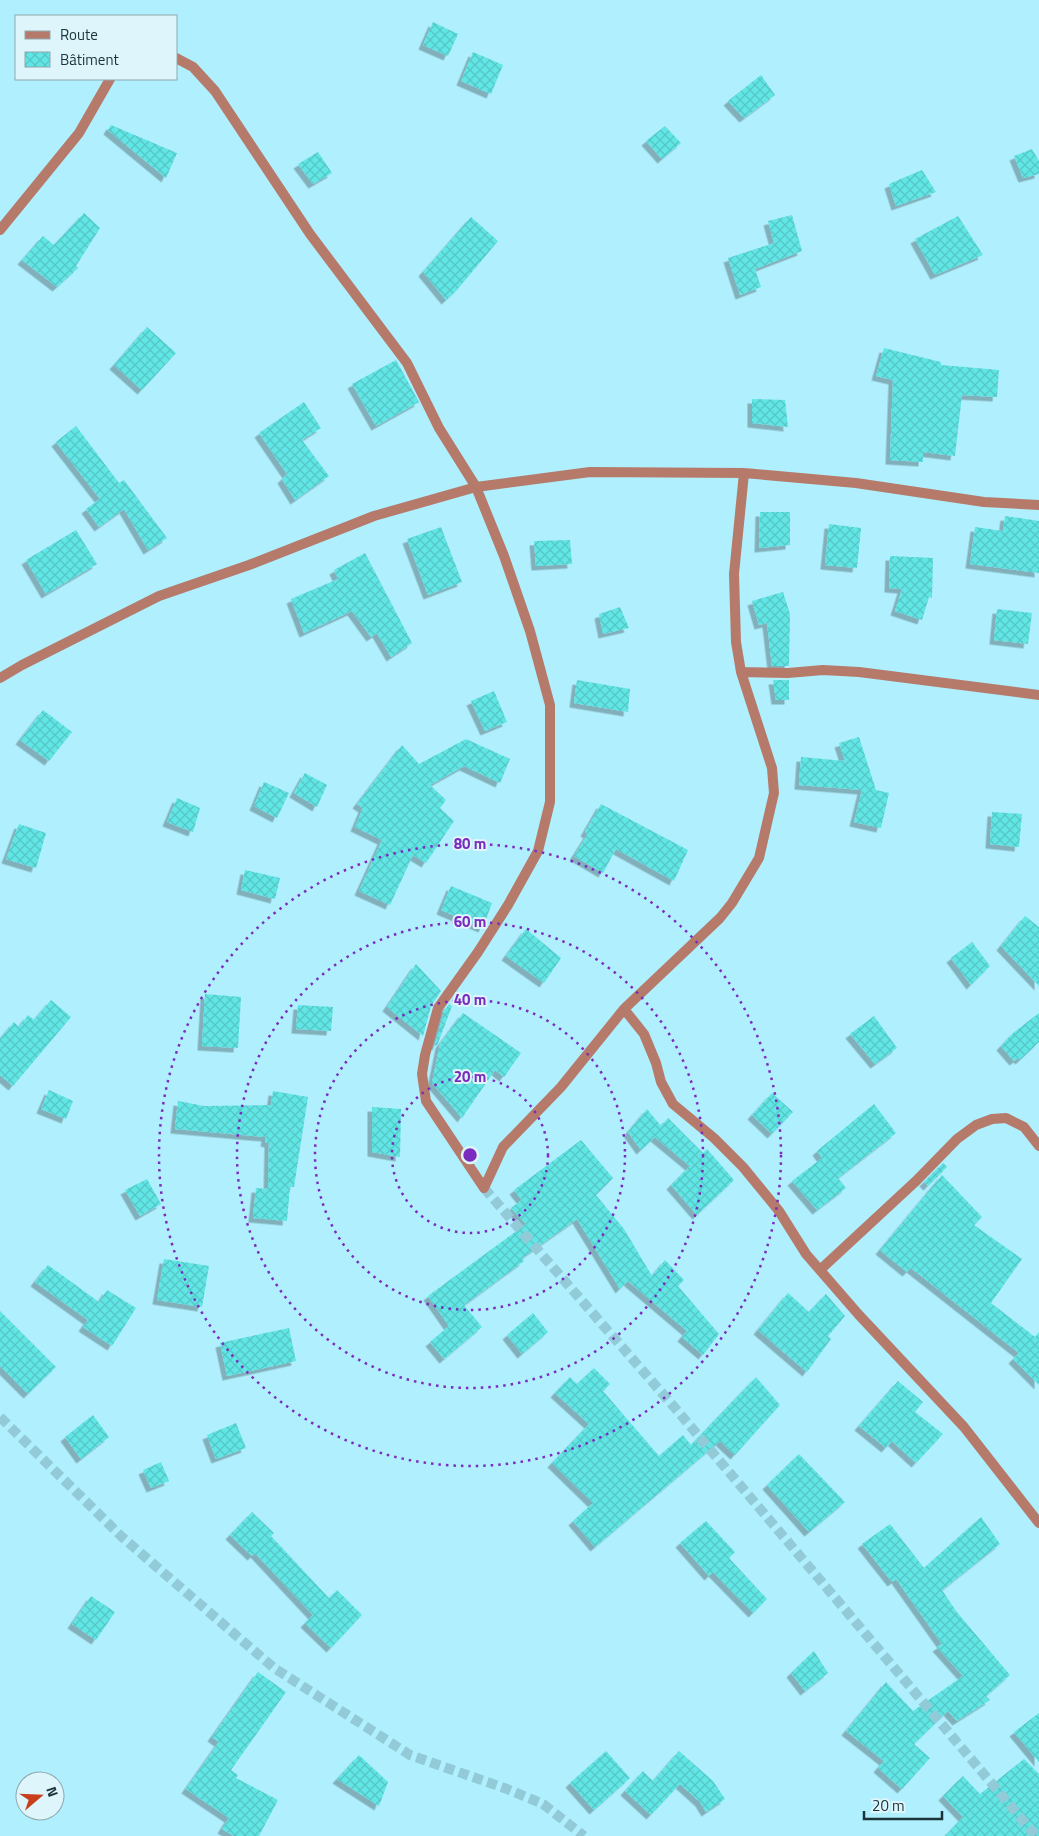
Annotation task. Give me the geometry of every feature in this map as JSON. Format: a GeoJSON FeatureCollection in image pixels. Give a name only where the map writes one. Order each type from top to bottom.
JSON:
{"type":"FeatureCollection","features":[{"type":"Feature","properties":{"kind":"street"},"geometry":{"type":"LineString","coordinates":[[178,59],[193,67],[215,91],[310,234],[407,363],[439,428],[476,487],[504,556],[530,631],[550,705],[550,802],[538,851],[508,905],[478,952],[438,1008],[425,1054],[422,1074],[426,1101],[484,1188],[503,1147],[561,1087],[624,1009],[720,918],[732,903],[759,858],[774,793],[772,768],[741,672],[736,642],[734,574],[744,473]]}},
{"type":"Feature","properties":{"kind":"street"},"geometry":{"type":"LineString","coordinates":[[0,230],[79,133],[109,80]]}},
{"type":"Feature","properties":{"kind":"street"},"geometry":{"type":"LineString","coordinates":[[0,678],[159,596],[249,565],[374,516],[476,487],[590,472],[744,473],[856,483],[984,502],[1039,505]]}},
{"type":"Feature","properties":{"kind":"street"},"geometry":{"type":"LineString","coordinates":[[741,672],[788,673],[823,670],[859,672],[1039,695]]}},
{"type":"Feature","properties":{"kind":"street"},"geometry":{"type":"LineString","coordinates":[[624,1009],[644,1034],[656,1063],[661,1082],[673,1104],[714,1138],[743,1167],[779,1211],[806,1254],[859,1315],[964,1427],[1039,1523]]}},
{"type":"Feature","properties":{"kind":"street"},"geometry":{"type":"LineString","coordinates":[[820,1270],[916,1181],[958,1139],[976,1125],[992,1119],[1006,1118],[1024,1128],[1039,1146]]}},
{"type":"Feature","properties":{"kind":"building"},"geometry":{"type":"Polygon","coordinates":[[[433,22],[458,34],[448,56],[423,45],[433,22]]]}},
{"type":"Feature","properties":{"kind":"building"},"geometry":{"type":"Polygon","coordinates":[[[473,52],[503,65],[491,94],[461,81],[473,52]]]}},
{"type":"Feature","properties":{"kind":"building"},"geometry":{"type":"Polygon","coordinates":[[[761,75],[775,95],[744,118],[728,101],[761,75]]]}},
{"type":"Feature","properties":{"kind":"building"},"geometry":{"type":"Polygon","coordinates":[[[111,125],[177,153],[166,178],[108,130],[111,125]]]}},
{"type":"Feature","properties":{"kind":"building"},"geometry":{"type":"Polygon","coordinates":[[[665,126],[681,143],[662,159],[646,141],[665,126]]]}},
{"type":"Feature","properties":{"kind":"building"},"geometry":{"type":"Polygon","coordinates":[[[1032,149],[1039,161],[1039,174],[1023,178],[1014,156],[1032,149]]]}},
{"type":"Feature","properties":{"kind":"building"},"geometry":{"type":"Polygon","coordinates":[[[318,152],[332,173],[313,184],[298,164],[318,152]]]}},
{"type":"Feature","properties":{"kind":"building"},"geometry":{"type":"Polygon","coordinates":[[[922,170],[936,192],[896,206],[889,184],[922,170]]]}},
{"type":"Feature","properties":{"kind":"building"},"geometry":{"type":"Polygon","coordinates":[[[84,213],[100,228],[76,266],[78,268],[57,287],[22,260],[43,236],[54,245],[84,213]]]}},
{"type":"Feature","properties":{"kind":"building"},"geometry":{"type":"Polygon","coordinates":[[[792,215],[802,251],[755,269],[761,287],[740,295],[728,258],[774,243],[768,221],[792,215]]]}},
{"type":"Feature","properties":{"kind":"building"},"geometry":{"type":"Polygon","coordinates":[[[958,216],[983,255],[935,275],[915,239],[958,216]]]}},
{"type":"Feature","properties":{"kind":"building"},"geometry":{"type":"Polygon","coordinates":[[[471,217],[498,241],[456,291],[446,300],[423,272],[471,217]]]}},
{"type":"Feature","properties":{"kind":"building"},"geometry":{"type":"Polygon","coordinates":[[[147,327],[176,353],[142,390],[114,365],[147,327]]]}},
{"type":"Feature","properties":{"kind":"building"},"geometry":{"type":"Polygon","coordinates":[[[884,348],[941,362],[941,365],[999,370],[997,397],[962,395],[955,456],[923,452],[923,462],[890,460],[893,380],[876,376],[884,348]]]}},
{"type":"Feature","properties":{"kind":"building"},"geometry":{"type":"Polygon","coordinates":[[[396,360],[419,402],[376,426],[352,384],[396,360]]]}},
{"type":"Feature","properties":{"kind":"building"},"geometry":{"type":"Polygon","coordinates":[[[752,399],[785,400],[788,427],[752,423],[752,399]]]}},
{"type":"Feature","properties":{"kind":"building"},"geometry":{"type":"Polygon","coordinates":[[[304,402],[321,428],[302,440],[329,476],[295,500],[282,479],[287,474],[259,433],[304,402]]]}},
{"type":"Feature","properties":{"kind":"building"},"geometry":{"type":"Polygon","coordinates":[[[76,426],[119,483],[124,480],[167,538],[148,550],[124,509],[99,527],[86,509],[100,499],[56,442],[76,426]]]}},
{"type":"Feature","properties":{"kind":"building"},"geometry":{"type":"Polygon","coordinates":[[[760,512],[790,512],[790,545],[759,548],[760,512]]]}},
{"type":"Feature","properties":{"kind":"building"},"geometry":{"type":"Polygon","coordinates":[[[1005,516],[1039,521],[1039,573],[970,564],[975,527],[1003,531],[1005,516]]]}},
{"type":"Feature","properties":{"kind":"building"},"geometry":{"type":"Polygon","coordinates":[[[829,524],[861,528],[857,568],[825,565],[829,524]]]}},
{"type":"Feature","properties":{"kind":"building"},"geometry":{"type":"Polygon","coordinates":[[[441,527],[462,582],[428,595],[407,539],[441,527]]]}},
{"type":"Feature","properties":{"kind":"building"},"geometry":{"type":"Polygon","coordinates":[[[76,530],[97,564],[46,594],[26,560],[76,530]]]}},
{"type":"Feature","properties":{"kind":"building"},"geometry":{"type":"Polygon","coordinates":[[[570,540],[572,564],[536,566],[534,541],[570,540]]]}},
{"type":"Feature","properties":{"kind":"building"},"geometry":{"type":"Polygon","coordinates":[[[365,553],[412,643],[391,657],[377,633],[371,637],[352,611],[304,633],[291,599],[338,579],[334,570],[365,553]]]}},
{"type":"Feature","properties":{"kind":"building"},"geometry":{"type":"Polygon","coordinates":[[[890,556],[933,558],[932,598],[929,597],[922,620],[895,611],[902,589],[889,588],[890,556]]]}},
{"type":"Feature","properties":{"kind":"building"},"geometry":{"type":"Polygon","coordinates":[[[783,592],[790,614],[789,666],[772,666],[767,623],[759,625],[752,601],[783,592]]]}},
{"type":"Feature","properties":{"kind":"building"},"geometry":{"type":"Polygon","coordinates":[[[620,607],[629,628],[603,634],[599,614],[620,607]]]}},
{"type":"Feature","properties":{"kind":"building"},"geometry":{"type":"Polygon","coordinates":[[[997,609],[1032,613],[1028,644],[994,640],[997,609]]]}},
{"type":"Feature","properties":{"kind":"building"},"geometry":{"type":"Polygon","coordinates":[[[577,680],[630,689],[628,712],[574,703],[577,680]]]}},
{"type":"Feature","properties":{"kind":"building"},"geometry":{"type":"Polygon","coordinates":[[[773,680],[789,680],[789,700],[776,700],[773,680]]]}},
{"type":"Feature","properties":{"kind":"building"},"geometry":{"type":"Polygon","coordinates":[[[494,691],[507,722],[485,731],[471,701],[494,691]]]}},
{"type":"Feature","properties":{"kind":"building"},"geometry":{"type":"Polygon","coordinates":[[[43,710],[72,732],[49,761],[20,740],[43,710]]]}},
{"type":"Feature","properties":{"kind":"building"},"geometry":{"type":"Polygon","coordinates":[[[859,737],[876,790],[889,793],[881,828],[854,822],[862,790],[799,785],[801,757],[845,761],[839,743],[859,737]]]}},
{"type":"Feature","properties":{"kind":"building"},"geometry":{"type":"Polygon","coordinates":[[[466,739],[510,759],[500,783],[464,766],[430,785],[446,800],[440,808],[454,821],[426,863],[413,855],[390,905],[359,891],[382,840],[355,827],[363,808],[357,804],[402,745],[419,764],[466,739]]]}},
{"type":"Feature","properties":{"kind":"building"},"geometry":{"type":"Polygon","coordinates":[[[305,773],[327,785],[317,807],[294,793],[305,773]]]}},
{"type":"Feature","properties":{"kind":"building"},"geometry":{"type":"Polygon","coordinates":[[[264,782],[289,793],[277,818],[254,806],[264,782]]]}},
{"type":"Feature","properties":{"kind":"building"},"geometry":{"type":"Polygon","coordinates":[[[177,798],[200,808],[193,832],[167,822],[177,798]]]}},
{"type":"Feature","properties":{"kind":"building"},"geometry":{"type":"Polygon","coordinates":[[[601,804],[688,850],[674,881],[616,849],[603,873],[574,856],[588,834],[585,832],[601,804]]]}},
{"type":"Feature","properties":{"kind":"building"},"geometry":{"type":"Polygon","coordinates":[[[992,812],[1022,814],[1019,847],[990,844],[992,812]]]}},
{"type":"Feature","properties":{"kind":"building"},"geometry":{"type":"Polygon","coordinates":[[[19,824],[46,833],[36,868],[6,859],[19,824]]]}},
{"type":"Feature","properties":{"kind":"building"},"geometry":{"type":"Polygon","coordinates":[[[245,870],[280,878],[275,899],[241,890],[245,870]]]}},
{"type":"Feature","properties":{"kind":"building"},"geometry":{"type":"Polygon","coordinates":[[[451,886],[492,903],[483,928],[441,910],[451,886]]]}},
{"type":"Feature","properties":{"kind":"building"},"geometry":{"type":"Polygon","coordinates":[[[1025,916],[1039,927],[1039,986],[1001,946],[1025,916]]]}},
{"type":"Feature","properties":{"kind":"building"},"geometry":{"type":"Polygon","coordinates":[[[526,929],[561,958],[544,983],[506,956],[526,929]]]}},
{"type":"Feature","properties":{"kind":"building"},"geometry":{"type":"Polygon","coordinates":[[[972,942],[990,966],[971,985],[951,958],[972,942]]]}},
{"type":"Feature","properties":{"kind":"building"},"geometry":{"type":"Polygon","coordinates":[[[416,964],[441,991],[431,1006],[423,1036],[387,1007],[416,964]]]}},
{"type":"Feature","properties":{"kind":"building"},"geometry":{"type":"Polygon","coordinates":[[[205,994],[241,997],[238,1048],[202,1046],[205,994]]]}},
{"type":"Feature","properties":{"kind":"building"},"geometry":{"type":"Polygon","coordinates":[[[51,1000],[71,1017],[13,1086],[0,1075],[0,1039],[14,1022],[19,1027],[28,1015],[34,1020],[51,1000]]]}},
{"type":"Feature","properties":{"kind":"building"},"geometry":{"type":"Polygon","coordinates":[[[449,1004],[452,1006],[437,1046],[435,1045],[444,1011],[449,1004]]]}},
{"type":"Feature","properties":{"kind":"building"},"geometry":{"type":"Polygon","coordinates":[[[298,1005],[333,1007],[331,1031],[296,1029],[298,1005]]]}},
{"type":"Feature","properties":{"kind":"building"},"geometry":{"type":"Polygon","coordinates":[[[463,1013],[521,1053],[504,1077],[495,1070],[462,1118],[432,1083],[440,1044],[463,1013]]]}},
{"type":"Feature","properties":{"kind":"building"},"geometry":{"type":"Polygon","coordinates":[[[1039,1013],[1039,1042],[1020,1060],[1018,1058],[1014,1061],[1001,1046],[1013,1033],[1039,1013]]]}},
{"type":"Feature","properties":{"kind":"building"},"geometry":{"type":"Polygon","coordinates":[[[874,1016],[897,1048],[875,1064],[850,1034],[874,1016]]]}},
{"type":"Feature","properties":{"kind":"building"},"geometry":{"type":"Polygon","coordinates":[[[49,1090],[73,1101],[66,1119],[41,1109],[49,1090]]]}},
{"type":"Feature","properties":{"kind":"building"},"geometry":{"type":"Polygon","coordinates":[[[273,1091],[308,1097],[294,1187],[290,1187],[287,1221],[253,1218],[256,1188],[268,1189],[269,1143],[265,1142],[266,1137],[175,1129],[178,1101],[204,1106],[271,1105],[273,1091]]]}},
{"type":"Feature","properties":{"kind":"building"},"geometry":{"type":"Polygon","coordinates":[[[772,1093],[793,1112],[772,1134],[752,1115],[772,1093]]]}},
{"type":"Feature","properties":{"kind":"building"},"geometry":{"type":"Polygon","coordinates":[[[874,1104],[896,1133],[838,1178],[846,1188],[817,1210],[792,1181],[822,1158],[817,1151],[874,1104]]]}},
{"type":"Feature","properties":{"kind":"building"},"geometry":{"type":"Polygon","coordinates":[[[372,1107],[401,1109],[400,1157],[372,1152],[372,1107]]]}},
{"type":"Feature","properties":{"kind":"building"},"geometry":{"type":"Polygon","coordinates":[[[647,1109],[661,1126],[668,1118],[703,1153],[707,1149],[734,1180],[697,1215],[671,1185],[690,1166],[655,1137],[641,1150],[628,1132],[647,1109]]]}},
{"type":"Feature","properties":{"kind":"building"},"geometry":{"type":"Polygon","coordinates":[[[581,1140],[613,1178],[596,1195],[624,1229],[652,1276],[665,1260],[684,1280],[678,1286],[719,1334],[703,1355],[682,1337],[687,1331],[628,1281],[620,1289],[577,1219],[522,1258],[524,1261],[464,1305],[482,1327],[444,1359],[430,1342],[449,1326],[428,1296],[526,1224],[511,1208],[522,1200],[514,1190],[581,1140]]]}},
{"type":"Feature","properties":{"kind":"building"},"geometry":{"type":"Polygon","coordinates":[[[943,1163],[947,1167],[928,1186],[924,1182],[943,1163]]]}},
{"type":"Feature","properties":{"kind":"building"},"geometry":{"type":"Polygon","coordinates":[[[942,1175],[982,1217],[974,1225],[1022,1259],[991,1303],[1035,1337],[1039,1332],[1039,1385],[1013,1359],[1019,1353],[911,1268],[907,1272],[880,1250],[942,1175]]]}},
{"type":"Feature","properties":{"kind":"building"},"geometry":{"type":"Polygon","coordinates":[[[147,1179],[161,1204],[140,1216],[125,1190],[147,1179]]]}},
{"type":"Feature","properties":{"kind":"building"},"geometry":{"type":"Polygon","coordinates":[[[164,1259],[209,1266],[202,1307],[157,1300],[164,1259]]]}},
{"type":"Feature","properties":{"kind":"building"},"geometry":{"type":"Polygon","coordinates":[[[48,1265],[99,1302],[107,1290],[136,1308],[112,1346],[83,1327],[88,1320],[35,1282],[48,1265]]]}},
{"type":"Feature","properties":{"kind":"building"},"geometry":{"type":"Polygon","coordinates":[[[788,1293],[809,1312],[826,1294],[845,1316],[828,1336],[831,1339],[807,1372],[758,1330],[788,1293]]]}},
{"type":"Feature","properties":{"kind":"building"},"geometry":{"type":"Polygon","coordinates":[[[0,1311],[56,1367],[28,1394],[0,1366],[0,1311]]]}},
{"type":"Feature","properties":{"kind":"building"},"geometry":{"type":"Polygon","coordinates":[[[533,1313],[548,1332],[522,1354],[507,1335],[533,1313]]]}},
{"type":"Feature","properties":{"kind":"building"},"geometry":{"type":"Polygon","coordinates":[[[289,1328],[296,1361],[227,1376],[220,1343],[289,1328]]]}},
{"type":"Feature","properties":{"kind":"building"},"geometry":{"type":"Polygon","coordinates":[[[594,1368],[610,1384],[603,1391],[659,1456],[683,1435],[691,1445],[756,1377],[780,1405],[735,1455],[720,1441],[595,1547],[573,1521],[593,1503],[552,1463],[589,1424],[555,1393],[570,1377],[577,1384],[594,1368]]]}},
{"type":"Feature","properties":{"kind":"building"},"geometry":{"type":"Polygon","coordinates":[[[898,1381],[923,1402],[915,1412],[943,1434],[916,1463],[892,1441],[886,1448],[859,1426],[898,1381]]]}},
{"type":"Feature","properties":{"kind":"building"},"geometry":{"type":"Polygon","coordinates":[[[93,1415],[109,1437],[81,1459],[65,1437],[93,1415]]]}},
{"type":"Feature","properties":{"kind":"building"},"geometry":{"type":"Polygon","coordinates":[[[236,1423],[246,1448],[216,1459],[207,1435],[236,1423]]]}},
{"type":"Feature","properties":{"kind":"building"},"geometry":{"type":"Polygon","coordinates":[[[799,1454],[845,1502],[809,1532],[767,1485],[799,1454]]]}},
{"type":"Feature","properties":{"kind":"building"},"geometry":{"type":"Polygon","coordinates":[[[161,1462],[169,1481],[151,1488],[143,1470],[161,1462]]]}},
{"type":"Feature","properties":{"kind":"building"},"geometry":{"type":"Polygon","coordinates":[[[252,1512],[274,1533],[271,1536],[329,1598],[337,1590],[362,1615],[331,1648],[305,1623],[313,1615],[255,1553],[252,1556],[230,1535],[252,1512]]]}},
{"type":"Feature","properties":{"kind":"building"},"geometry":{"type":"Polygon","coordinates":[[[981,1517],[1000,1544],[942,1590],[956,1611],[1010,1675],[986,1696],[990,1700],[957,1721],[948,1711],[914,1744],[930,1758],[902,1789],[878,1768],[884,1761],[846,1731],[886,1682],[913,1711],[963,1676],[937,1647],[942,1644],[896,1579],[892,1582],[862,1544],[890,1524],[924,1568],[981,1517]]]}},
{"type":"Feature","properties":{"kind":"building"},"geometry":{"type":"Polygon","coordinates":[[[706,1521],[735,1552],[729,1558],[767,1599],[753,1613],[713,1572],[709,1576],[680,1543],[706,1521]]]}},
{"type":"Feature","properties":{"kind":"building"},"geometry":{"type":"Polygon","coordinates":[[[91,1596],[115,1612],[96,1640],[72,1624],[91,1596]]]}},
{"type":"Feature","properties":{"kind":"building"},"geometry":{"type":"Polygon","coordinates":[[[814,1651],[828,1673],[805,1691],[791,1673],[814,1651]]]}},
{"type":"Feature","properties":{"kind":"building"},"geometry":{"type":"Polygon","coordinates":[[[258,1672],[286,1692],[231,1770],[238,1775],[236,1778],[278,1800],[259,1836],[234,1836],[222,1829],[229,1818],[186,1789],[219,1742],[212,1737],[258,1672]]]}},
{"type":"Feature","properties":{"kind":"building"},"geometry":{"type":"Polygon","coordinates":[[[1039,1713],[1039,1762],[1014,1732],[1039,1713]]]}},
{"type":"Feature","properties":{"kind":"building"},"geometry":{"type":"Polygon","coordinates":[[[606,1751],[630,1778],[594,1810],[570,1783],[606,1751]]]}},
{"type":"Feature","properties":{"kind":"building"},"geometry":{"type":"Polygon","coordinates":[[[679,1751],[713,1781],[725,1799],[706,1812],[700,1802],[680,1784],[651,1815],[625,1791],[643,1771],[653,1781],[679,1751]]]}},
{"type":"Feature","properties":{"kind":"building"},"geometry":{"type":"Polygon","coordinates":[[[359,1755],[388,1782],[379,1806],[337,1779],[359,1755]]]}},
{"type":"Feature","properties":{"kind":"building"},"geometry":{"type":"Polygon","coordinates":[[[1024,1759],[1039,1774],[1039,1836],[945,1836],[963,1817],[943,1796],[963,1776],[980,1794],[1024,1759]]]}},
{"type":"Feature","properties":{"kind":"tunnel"},"geometry":{"type":"LineString","coordinates":[[484,1188],[675,1408],[1036,1836]]}},
{"type":"Feature","properties":{"kind":"tunnel"},"geometry":{"type":"LineString","coordinates":[[0,1417],[122,1537],[274,1668],[410,1755],[507,1789],[543,1804],[584,1836]]}}]}
